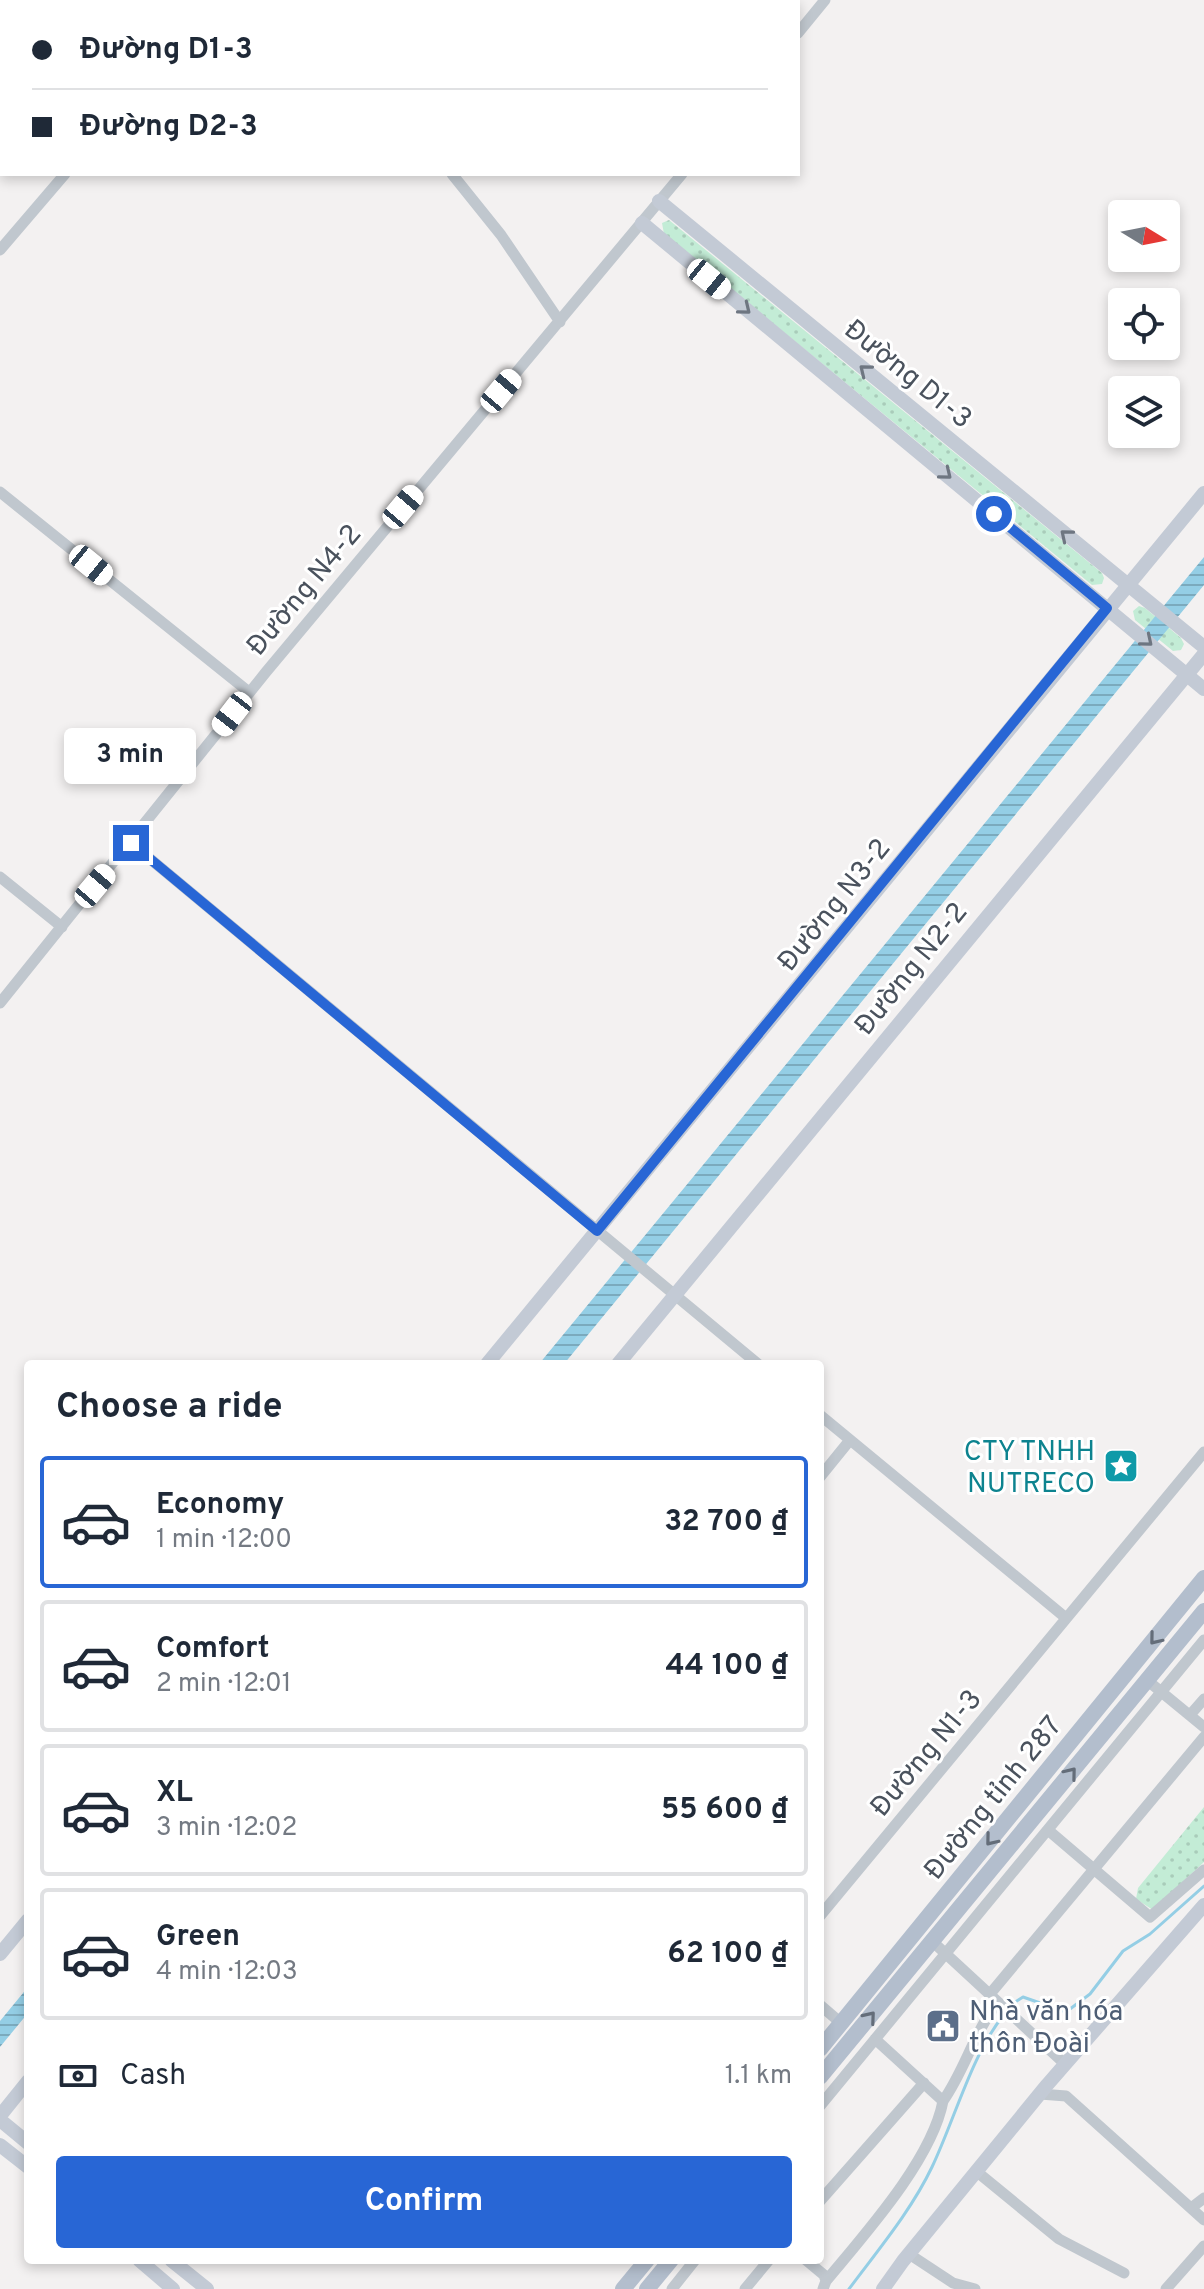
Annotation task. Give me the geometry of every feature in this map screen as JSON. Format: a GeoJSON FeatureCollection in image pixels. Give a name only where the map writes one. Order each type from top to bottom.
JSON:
{"type":"FeatureCollection","features":[{"type":"Feature","properties":{"kind":"main road","name":"Đường tỉnh 287"},"geometry":{"type":"LineString","coordinates":[[824,2044],[1204,1578]]}},
{"type":"Feature","properties":{"kind":"main road","name":"Đường tỉnh 287"},"geometry":{"type":"LineString","coordinates":[[824,2072],[1204,1611]]}},
{"type":"Feature","properties":{"kind":"main road"},"geometry":{"type":"LineString","coordinates":[[623,2289],[644,2264]]}},
{"type":"Feature","properties":{"kind":"main road"},"geometry":{"type":"LineString","coordinates":[[647,2289],[668,2264]]}},
{"type":"Feature","properties":{"kind":"street"},"geometry":{"type":"LineString","coordinates":[[800,31],[825,0]]}},
{"type":"Feature","properties":{"kind":"street"},"geometry":{"type":"LineString","coordinates":[[0,250],[63,176]]}},
{"type":"Feature","properties":{"kind":"street"},"geometry":{"type":"LineString","coordinates":[[454,176],[501,235],[560,322]]}},
{"type":"Feature","properties":{"kind":"street","name":"Đường N4-2"},"geometry":{"type":"LineString","coordinates":[[0,1003],[249,692],[680,176]]}},
{"type":"Feature","properties":{"kind":"street","name":"Đường D1-3"},"geometry":{"type":"LineString","coordinates":[[659,201],[1204,647]]}},
{"type":"Feature","properties":{"kind":"street","name":"Đường D1-3"},"geometry":{"type":"LineString","coordinates":[[642,223],[1204,689]]}},
{"type":"Feature","properties":{"kind":"street"},"geometry":{"type":"LineString","coordinates":[[0,492],[249,692]]}},
{"type":"Feature","properties":{"kind":"street","name":"Đường N3-2"},"geometry":{"type":"LineString","coordinates":[[490,1360],[1204,493]]}},
{"type":"Feature","properties":{"kind":"street","name":"Đường N2-2"},"geometry":{"type":"LineString","coordinates":[[621,1360],[1204,654]]}},
{"type":"Feature","properties":{"kind":"street"},"geometry":{"type":"LineString","coordinates":[[131,843],[753,1360]]}},
{"type":"Feature","properties":{"kind":"street"},"geometry":{"type":"LineString","coordinates":[[0,877],[62,927]]}},
{"type":"Feature","properties":{"kind":"street"},"geometry":{"type":"LineString","coordinates":[[824,1418],[1066,1618]]}},
{"type":"Feature","properties":{"kind":"street"},"geometry":{"type":"LineString","coordinates":[[824,1472],[850,1440]]}},
{"type":"Feature","properties":{"kind":"street","name":"Đường N1-3"},"geometry":{"type":"LineString","coordinates":[[824,1911],[1204,1452]]}},
{"type":"Feature","properties":{"kind":"street"},"geometry":{"type":"LineString","coordinates":[[824,2101],[1204,1640]]}},
{"type":"Feature","properties":{"kind":"street"},"geometry":{"type":"LineString","coordinates":[[1148,1681],[1204,1727]]}},
{"type":"Feature","properties":{"kind":"street"},"geometry":{"type":"LineString","coordinates":[[1190,1715],[1204,1699]]}},
{"type":"Feature","properties":{"kind":"street"},"geometry":{"type":"LineString","coordinates":[[825,2285],[889,2205],[939,2121],[943,2101],[994,1998],[1204,1737]]}},
{"type":"Feature","properties":{"kind":"street"},"geometry":{"type":"LineString","coordinates":[[1048,1830],[1150,1917],[1204,1870]]}},
{"type":"Feature","properties":{"kind":"street"},"geometry":{"type":"LineString","coordinates":[[883,2289],[1065,2064],[1204,1905]]}},
{"type":"Feature","properties":{"kind":"street"},"geometry":{"type":"LineString","coordinates":[[0,1954],[24,1925]]}},
{"type":"Feature","properties":{"kind":"street"},"geometry":{"type":"LineString","coordinates":[[933,1942],[1065,2064]]}},
{"type":"Feature","properties":{"kind":"street"},"geometry":{"type":"LineString","coordinates":[[824,2008],[841,2023]]}},
{"type":"Feature","properties":{"kind":"street"},"geometry":{"type":"LineString","coordinates":[[875,2039],[943,2101]]}},
{"type":"Feature","properties":{"kind":"street"},"geometry":{"type":"LineString","coordinates":[[824,2196],[924,2083]]}},
{"type":"Feature","properties":{"kind":"street"},"geometry":{"type":"LineString","coordinates":[[24,2086],[0,2118],[24,2139]]}},
{"type":"Feature","properties":{"kind":"street"},"geometry":{"type":"LineString","coordinates":[[1040,2094],[1066,2096],[1204,2220]]}},
{"type":"Feature","properties":{"kind":"street"},"geometry":{"type":"LineString","coordinates":[[0,2145],[24,2164]]}},
{"type":"Feature","properties":{"kind":"street"},"geometry":{"type":"LineString","coordinates":[[976,2171],[1059,2239],[1124,2273]]}},
{"type":"Feature","properties":{"kind":"street"},"geometry":{"type":"LineString","coordinates":[[1191,2208],[1204,2198]]}},
{"type":"Feature","properties":{"kind":"street"},"geometry":{"type":"LineString","coordinates":[[1166,2289],[1204,2246]]}},
{"type":"Feature","properties":{"kind":"street"},"geometry":{"type":"LineString","coordinates":[[909,2254],[953,2283],[975,2289]]}},
{"type":"Feature","properties":{"kind":"street"},"geometry":{"type":"LineString","coordinates":[[144,2264],[173,2289]]}},
{"type":"Feature","properties":{"kind":"street"},"geometry":{"type":"LineString","coordinates":[[176,2264],[207,2289]]}},
{"type":"Feature","properties":{"kind":"street"},"geometry":{"type":"LineString","coordinates":[[672,2289],[692,2264]]}},
{"type":"Feature","properties":{"kind":"street"},"geometry":{"type":"LineString","coordinates":[[745,2289],[766,2264]]}},
{"type":"Feature","properties":{"kind":"street"},"geometry":{"type":"LineString","coordinates":[[811,2264],[824,2275],[825,2285]]}},
{"type":"Feature","properties":{"kind":"green space"},"geometry":{"type":"Polygon","coordinates":[[[669,220],[1102,573],[1102,584],[1092,585],[664,234],[662,223],[669,220]]]}},
{"type":"Feature","properties":{"kind":"green space"},"geometry":{"type":"Polygon","coordinates":[[[1139,606],[1181,638],[1184,644],[1181,650],[1173,651],[1135,620],[1133,611],[1139,606]]]}},
{"type":"Feature","properties":{"kind":"green space"},"geometry":{"type":"Polygon","coordinates":[[[1204,1807],[1204,1862],[1153,1910],[1136,1899],[1138,1888],[1204,1807]]]}},
{"type":"Feature","properties":{"kind":"water"},"geometry":{"type":"Polygon","coordinates":[[[1204,557],[1204,585],[567,1360],[542,1360],[1204,557]]]}},
{"type":"Feature","properties":{"kind":"water"},"geometry":{"type":"Polygon","coordinates":[[[24,1992],[24,2018],[0,2047],[0,2021],[24,1992]]]}},
{"type":"Feature","properties":{"kind":"waterway"},"geometry":{"type":"LineString","coordinates":[[1012,2004],[1023,1997],[1066,2012],[1090,1994],[1123,1951],[1150,1934],[1204,1886]]}},
{"type":"Feature","properties":{"kind":"waterway"},"geometry":{"type":"LineString","coordinates":[[849,2289],[894,2230],[924,2183],[973,2068],[1003,2016]]}},
{"type":"Feature","properties":{"kind":"place","name":"CTY TNHH NUTRECO"},"geometry":{"type":"Point","coordinates":[1121,1466]}},
{"type":"Feature","properties":{"kind":"place","name":"Nhà văn hóa thôn Đoài"},"geometry":{"type":"Point","coordinates":[943,2026]}},
{"type":"Feature","properties":{"kind":"route"},"geometry":{"type":"LineString","coordinates":[[131,843],[597,1231],[1107,608],[994,514]]}}]}
